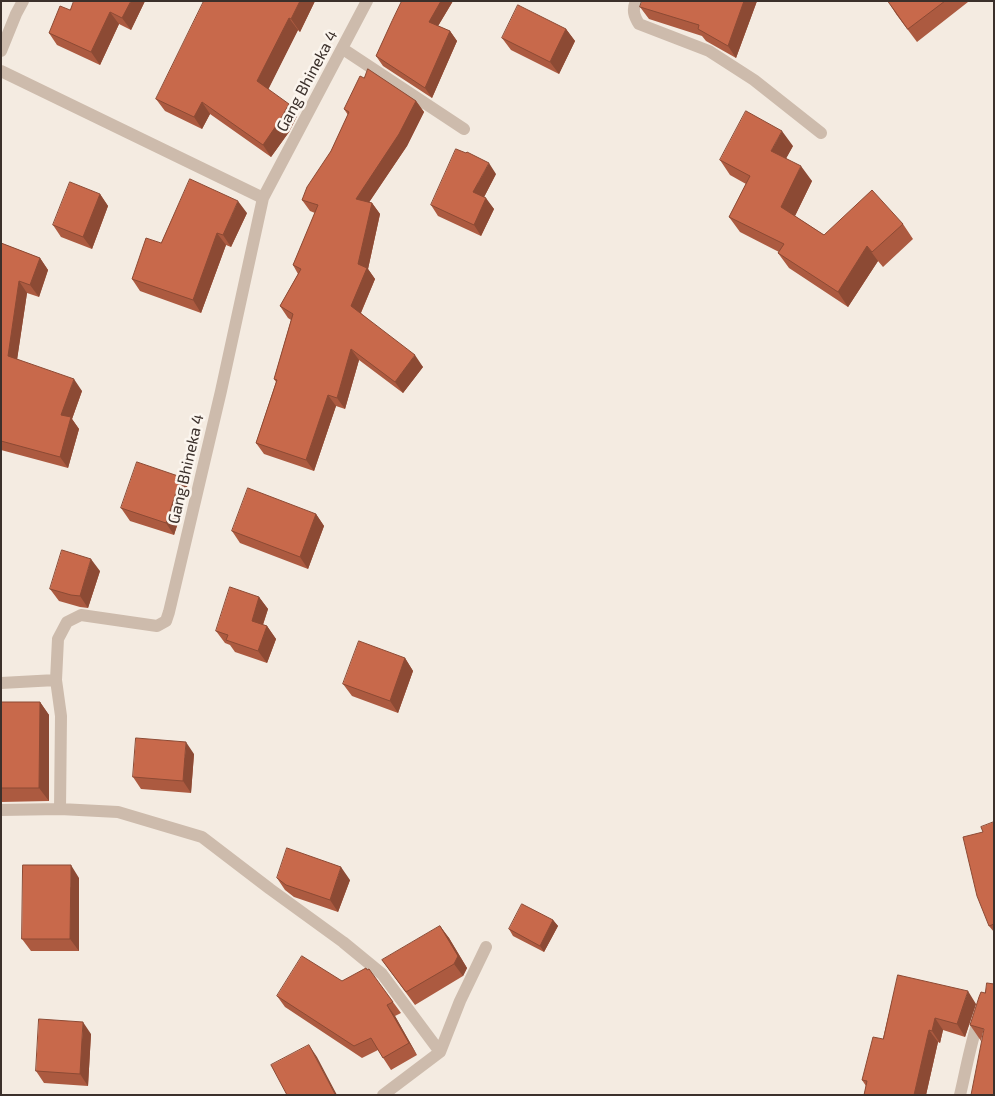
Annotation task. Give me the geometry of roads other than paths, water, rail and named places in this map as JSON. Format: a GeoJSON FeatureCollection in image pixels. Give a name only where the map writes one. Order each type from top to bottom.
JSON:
{"type":"FeatureCollection","features":[{"type":"Feature","properties":{"kind":"street"},"geometry":{"type":"LineString","coordinates":[[1,52],[23,1]]}},
{"type":"Feature","properties":{"kind":"street","name":"Gang Bhineka 4"},"geometry":{"type":"LineString","coordinates":[[60,808],[61,716],[56,680],[58,639],[67,622],[80,615],[157,626],[166,621],[170,612],[221,391],[263,198],[367,1]]}},
{"type":"Feature","properties":{"kind":"street"},"geometry":{"type":"LineString","coordinates":[[636,1],[633,9],[639,24],[709,51],[754,80],[821,133]]}},
{"type":"Feature","properties":{"kind":"street"},"geometry":{"type":"LineString","coordinates":[[343,49],[464,129]]}},
{"type":"Feature","properties":{"kind":"street"},"geometry":{"type":"LineString","coordinates":[[1,72],[263,198]]}},
{"type":"Feature","properties":{"kind":"street"},"geometry":{"type":"LineString","coordinates":[[1,683],[56,680]]}},
{"type":"Feature","properties":{"kind":"street"},"geometry":{"type":"LineString","coordinates":[[1,810],[60,808],[118,812],[202,837],[343,942],[382,974],[440,1052]]}},
{"type":"Feature","properties":{"kind":"street"},"geometry":{"type":"LineString","coordinates":[[383,1095],[440,1052],[460,1001],[486,948]]}},
{"type":"Feature","properties":{"kind":"street"},"geometry":{"type":"LineString","coordinates":[[960,1095],[982,1008],[989,994],[994,990]]}}]}
